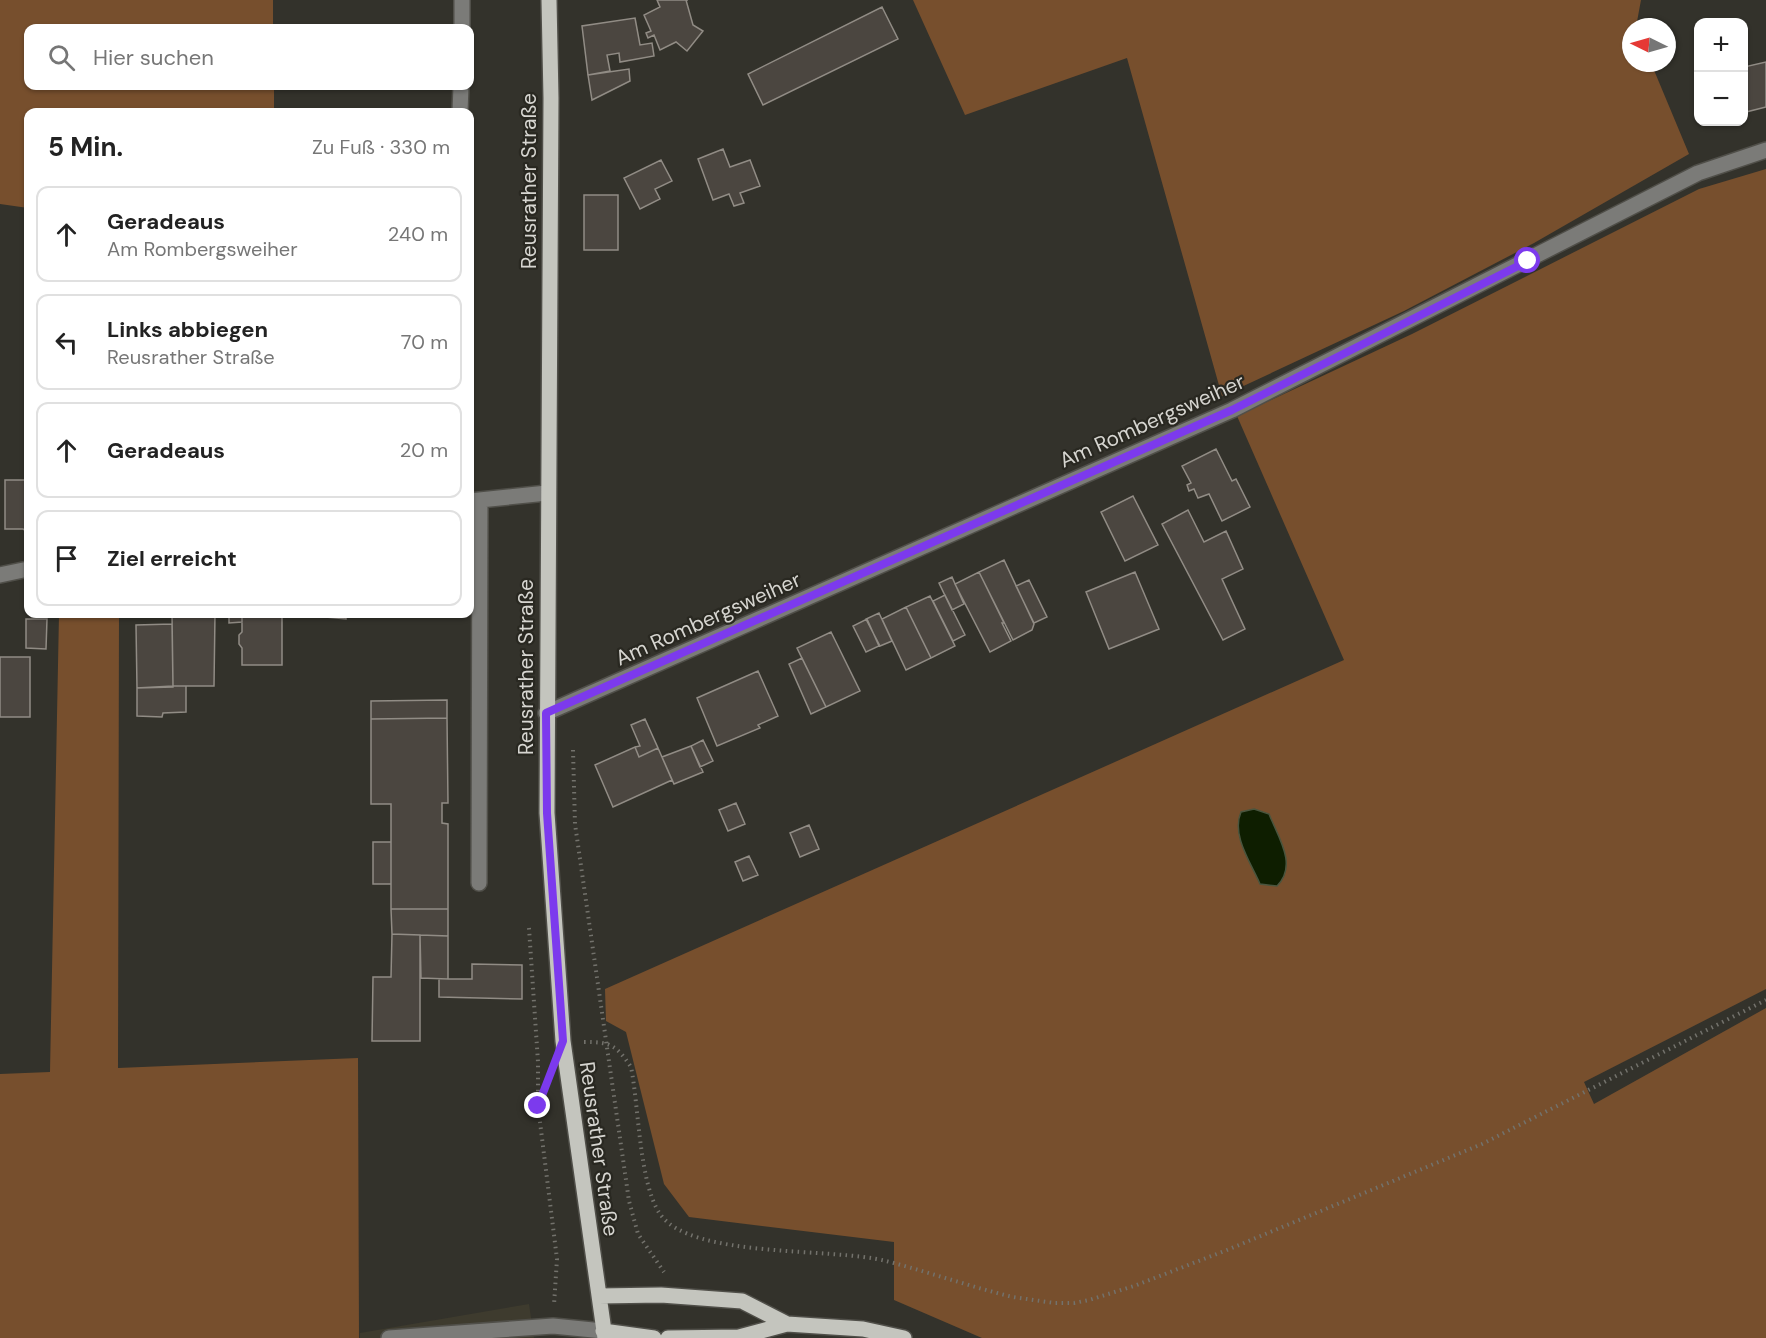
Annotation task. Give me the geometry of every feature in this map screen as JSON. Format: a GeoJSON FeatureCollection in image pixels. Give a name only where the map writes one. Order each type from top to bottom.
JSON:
{"type":"FeatureCollection","features":[{"type":"Feature","properties":{"kind":"main road","name":"Reusrather Straße"},"geometry":{"type":"LineString","coordinates":[[549,0],[551,110],[547,493],[547,813],[560,1009],[604,1335]]}},
{"type":"Feature","properties":{"kind":"main road"},"geometry":{"type":"LineString","coordinates":[[599,1296],[662,1295],[742,1301],[787,1324]]}},
{"type":"Feature","properties":{"kind":"main road"},"geometry":{"type":"LineString","coordinates":[[668,1338],[739,1337],[787,1324],[863,1329],[904,1338]]}},
{"type":"Feature","properties":{"kind":"main road"},"geometry":{"type":"LineString","coordinates":[[604,1335],[654,1338]]}},
{"type":"Feature","properties":{"kind":"street"},"geometry":{"type":"LineString","coordinates":[[462,0],[462,24]]}},
{"type":"Feature","properties":{"kind":"street"},"geometry":{"type":"LineString","coordinates":[[460,108],[461,90]]}},
{"type":"Feature","properties":{"kind":"street","name":"Am Rombergsweiher"},"geometry":{"type":"LineString","coordinates":[[546,713],[1232,410],[1698,173],[1766,150]]}},
{"type":"Feature","properties":{"kind":"street"},"geometry":{"type":"LineString","coordinates":[[479,883],[475,501],[547,493]]}},
{"type":"Feature","properties":{"kind":"street"},"geometry":{"type":"LineString","coordinates":[[0,575],[24,570]]}},
{"type":"Feature","properties":{"kind":"street"},"geometry":{"type":"LineString","coordinates":[[389,1338],[553,1326],[604,1335]]}},
{"type":"Feature","properties":{"kind":"path"},"geometry":{"type":"LineString","coordinates":[[573,750],[574,824],[629,1201],[638,1234],[665,1274],[662,1295]]}},
{"type":"Feature","properties":{"kind":"path"},"geometry":{"type":"LineString","coordinates":[[606,1042],[622,1053],[632,1067],[648,1186],[660,1214],[672,1226],[689,1236],[727,1245],[856,1256],[886,1261],[1013,1297],[1032,1301],[1074,1303],[1134,1286],[1227,1250],[1482,1144],[1766,1000]]}},
{"type":"Feature","properties":{"kind":"path"},"geometry":{"type":"LineString","coordinates":[[546,1084],[538,1106],[557,1259],[553,1326]]}},
{"type":"Feature","properties":{"kind":"shaded area"},"geometry":{"type":"Polygon","coordinates":[[[0,0],[273,0],[273,24],[24,24],[24,90],[274,90],[274,108],[24,108],[24,207],[0,204],[0,0]]]}},
{"type":"Feature","properties":{"kind":"shaded area"},"geometry":{"type":"Polygon","coordinates":[[[913,0],[1641,0],[1638,18],[1622,18],[1622,72],[1655,72],[1689,154],[1534,243],[1404,311],[1222,396],[1127,58],[965,115],[913,0]]]}},
{"type":"Feature","properties":{"kind":"shaded area"},"geometry":{"type":"Polygon","coordinates":[[[1766,169],[1766,989],[1584,1082],[1594,1104],[1766,1008],[1766,1338],[982,1338],[894,1300],[894,1242],[689,1217],[664,1184],[626,1032],[606,1021],[605,989],[1344,660],[1237,416],[1412,334],[1699,189],[1766,169]]]}},
{"type":"Feature","properties":{"kind":"shaded area"},"geometry":{"type":"Polygon","coordinates":[[[59,618],[119,618],[118,1068],[358,1058],[359,1338],[0,1338],[0,1074],[50,1072],[59,618]]]}},
{"type":"Feature","properties":{"kind":"shaded area"},"geometry":{"type":"Polygon","coordinates":[[[1254,809],[1269,814],[1284,851],[1286,869],[1277,886],[1260,884],[1240,839],[1238,830],[1241,812],[1254,809]]]}},
{"type":"Feature","properties":{"kind":"shaded area"},"geometry":{"type":"Polygon","coordinates":[[[529,1304],[534,1338],[360,1338],[360,1333],[529,1304]]]}},
{"type":"Feature","properties":{"kind":"building"},"geometry":{"type":"Polygon","coordinates":[[[657,0],[686,0],[693,25],[703,31],[687,51],[676,42],[660,50],[654,35],[648,38],[646,33],[651,31],[644,15],[660,7],[657,0]]]}},
{"type":"Feature","properties":{"kind":"building"},"geometry":{"type":"Polygon","coordinates":[[[882,7],[898,39],[763,105],[748,74],[882,7]]]}},
{"type":"Feature","properties":{"kind":"building"},"geometry":{"type":"Polygon","coordinates":[[[635,18],[640,45],[652,43],[654,56],[620,62],[619,53],[607,55],[610,71],[588,75],[582,26],[635,18]]]}},
{"type":"Feature","properties":{"kind":"building"},"geometry":{"type":"Polygon","coordinates":[[[1766,62],[1766,107],[1748,112],[1748,72],[1748,66],[1766,62]]]}},
{"type":"Feature","properties":{"kind":"building"},"geometry":{"type":"Polygon","coordinates":[[[629,69],[630,81],[592,100],[588,75],[629,69]]]}},
{"type":"Feature","properties":{"kind":"building"},"geometry":{"type":"Polygon","coordinates":[[[723,149],[730,167],[750,160],[760,186],[740,193],[744,203],[734,206],[729,194],[713,200],[698,159],[723,149]]]}},
{"type":"Feature","properties":{"kind":"building"},"geometry":{"type":"Polygon","coordinates":[[[661,160],[672,181],[655,189],[660,199],[640,209],[624,178],[661,160]]]}},
{"type":"Feature","properties":{"kind":"building"},"geometry":{"type":"Polygon","coordinates":[[[584,195],[618,195],[618,250],[584,250],[584,195]]]}},
{"type":"Feature","properties":{"kind":"building"},"geometry":{"type":"Polygon","coordinates":[[[1216,449],[1232,481],[1236,479],[1250,507],[1222,521],[1209,494],[1198,498],[1194,489],[1189,491],[1187,485],[1191,483],[1182,466],[1216,449]]]}},
{"type":"Feature","properties":{"kind":"building"},"geometry":{"type":"Polygon","coordinates":[[[5,480],[24,480],[24,530],[5,529],[5,480]]]}},
{"type":"Feature","properties":{"kind":"building"},"geometry":{"type":"Polygon","coordinates":[[[1133,496],[1158,545],[1125,561],[1101,512],[1133,496]]]}},
{"type":"Feature","properties":{"kind":"building"},"geometry":{"type":"Polygon","coordinates":[[[1188,510],[1204,542],[1226,531],[1243,569],[1222,579],[1245,629],[1223,640],[1162,524],[1188,510]]]}},
{"type":"Feature","properties":{"kind":"building"},"geometry":{"type":"Polygon","coordinates":[[[1004,560],[1034,624],[1032,630],[1013,640],[979,572],[1004,560]]]}},
{"type":"Feature","properties":{"kind":"building"},"geometry":{"type":"Polygon","coordinates":[[[979,572],[1011,641],[990,652],[955,584],[979,572]]]}},
{"type":"Feature","properties":{"kind":"building"},"geometry":{"type":"Polygon","coordinates":[[[1135,572],[1159,629],[1109,649],[1086,592],[1135,572]]]}},
{"type":"Feature","properties":{"kind":"building"},"geometry":{"type":"Polygon","coordinates":[[[952,577],[964,604],[952,610],[939,583],[952,577]]]}},
{"type":"Feature","properties":{"kind":"building"},"geometry":{"type":"Polygon","coordinates":[[[1029,580],[1047,617],[1034,623],[1016,586],[1029,580]]]}},
{"type":"Feature","properties":{"kind":"building"},"geometry":{"type":"Polygon","coordinates":[[[945,595],[965,635],[953,641],[933,601],[945,595]]]}},
{"type":"Feature","properties":{"kind":"building"},"geometry":{"type":"Polygon","coordinates":[[[930,596],[955,646],[931,658],[906,607],[930,596]]]}},
{"type":"Feature","properties":{"kind":"building"},"geometry":{"type":"Polygon","coordinates":[[[906,607],[931,658],[906,670],[882,619],[906,607]]]}},
{"type":"Feature","properties":{"kind":"building"},"geometry":{"type":"Polygon","coordinates":[[[879,613],[892,641],[880,646],[866,619],[879,613]]]}},
{"type":"Feature","properties":{"kind":"building"},"geometry":{"type":"Polygon","coordinates":[[[172,618],[215,618],[214,686],[173,686],[172,618]]]}},
{"type":"Feature","properties":{"kind":"building"},"geometry":{"type":"Polygon","coordinates":[[[229,618],[242,618],[242,622],[229,623],[229,618]]]}},
{"type":"Feature","properties":{"kind":"building"},"geometry":{"type":"Polygon","coordinates":[[[242,618],[282,618],[282,665],[242,665],[239,635],[242,632],[242,618]]]}},
{"type":"Feature","properties":{"kind":"building"},"geometry":{"type":"Polygon","coordinates":[[[26,619],[47,619],[46,649],[26,648],[26,619]]]}},
{"type":"Feature","properties":{"kind":"building"},"geometry":{"type":"Polygon","coordinates":[[[867,619],[879,646],[866,652],[853,626],[867,619]]]}},
{"type":"Feature","properties":{"kind":"building"},"geometry":{"type":"Polygon","coordinates":[[[172,624],[173,687],[137,688],[136,625],[172,624]]]}},
{"type":"Feature","properties":{"kind":"building"},"geometry":{"type":"Polygon","coordinates":[[[831,632],[860,691],[826,707],[797,648],[831,632]]]}},
{"type":"Feature","properties":{"kind":"building"},"geometry":{"type":"Polygon","coordinates":[[[0,657],[30,657],[30,717],[0,717],[0,657]]]}},
{"type":"Feature","properties":{"kind":"building"},"geometry":{"type":"Polygon","coordinates":[[[802,658],[826,707],[811,714],[789,664],[802,658]]]}},
{"type":"Feature","properties":{"kind":"building"},"geometry":{"type":"Polygon","coordinates":[[[758,671],[778,716],[758,725],[760,728],[717,746],[697,698],[758,671]]]}},
{"type":"Feature","properties":{"kind":"building"},"geometry":{"type":"Polygon","coordinates":[[[186,686],[186,712],[163,713],[162,717],[137,716],[137,688],[186,686]]]}},
{"type":"Feature","properties":{"kind":"building"},"geometry":{"type":"Polygon","coordinates":[[[447,700],[447,718],[371,719],[371,701],[447,700]]]}},
{"type":"Feature","properties":{"kind":"building"},"geometry":{"type":"Polygon","coordinates":[[[447,718],[448,803],[442,803],[442,823],[448,824],[448,909],[391,909],[391,804],[371,804],[371,719],[447,718]]]}},
{"type":"Feature","properties":{"kind":"building"},"geometry":{"type":"Polygon","coordinates":[[[645,719],[658,748],[639,757],[635,747],[640,746],[631,725],[645,719]]]}},
{"type":"Feature","properties":{"kind":"building"},"geometry":{"type":"Polygon","coordinates":[[[703,740],[713,761],[700,767],[691,746],[703,740]]]}},
{"type":"Feature","properties":{"kind":"building"},"geometry":{"type":"Polygon","coordinates":[[[691,746],[703,772],[674,784],[662,757],[691,746]]]}},
{"type":"Feature","properties":{"kind":"building"},"geometry":{"type":"Polygon","coordinates":[[[635,747],[639,757],[658,748],[672,780],[613,807],[595,765],[635,747]]]}},
{"type":"Feature","properties":{"kind":"building"},"geometry":{"type":"Polygon","coordinates":[[[736,803],[745,824],[728,831],[719,810],[736,803]]]}},
{"type":"Feature","properties":{"kind":"building"},"geometry":{"type":"Polygon","coordinates":[[[809,825],[819,849],[800,857],[790,833],[809,825]]]}},
{"type":"Feature","properties":{"kind":"building"},"geometry":{"type":"Polygon","coordinates":[[[373,842],[391,842],[391,884],[373,884],[373,842]]]}},
{"type":"Feature","properties":{"kind":"building"},"geometry":{"type":"Polygon","coordinates":[[[749,856],[758,875],[743,881],[735,862],[749,856]]]}},
{"type":"Feature","properties":{"kind":"building"},"geometry":{"type":"Polygon","coordinates":[[[391,909],[448,909],[448,936],[392,934],[391,909]]]}},
{"type":"Feature","properties":{"kind":"building"},"geometry":{"type":"Polygon","coordinates":[[[392,934],[420,935],[420,1041],[372,1041],[373,977],[391,977],[392,934]]]}},
{"type":"Feature","properties":{"kind":"building"},"geometry":{"type":"Polygon","coordinates":[[[420,935],[448,936],[448,979],[421,978],[420,935]]]}},
{"type":"Feature","properties":{"kind":"building"},"geometry":{"type":"Polygon","coordinates":[[[472,964],[522,965],[522,999],[439,997],[439,979],[472,979],[472,964]]]}},
{"type":"Feature","properties":{"kind":"route"},"geometry":{"type":"LineString","coordinates":[[538,1106],[563,1041],[547,813],[546,713],[1232,410],[1528,261]]}}]}
